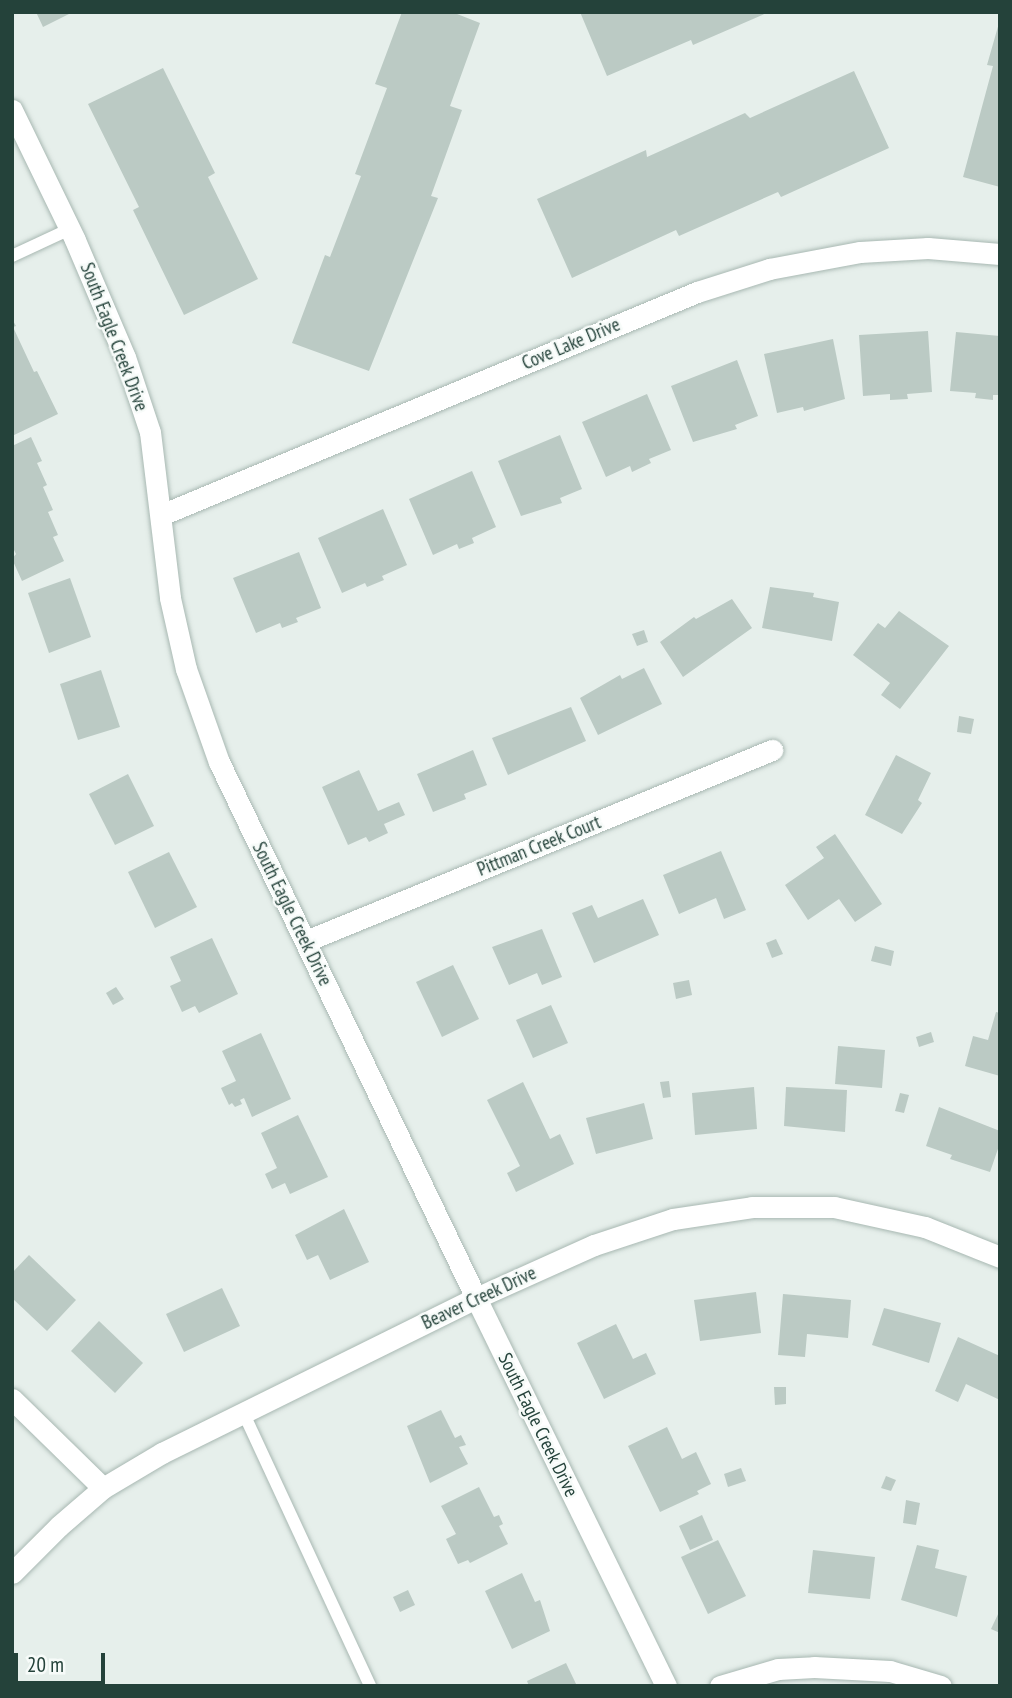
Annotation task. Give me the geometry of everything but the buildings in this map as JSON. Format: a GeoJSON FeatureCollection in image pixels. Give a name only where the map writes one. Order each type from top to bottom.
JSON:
{"type":"FeatureCollection","features":[{"type":"Feature","properties":{"kind":"street","name":"South Eagle Creek Drive"},"geometry":{"type":"LineString","coordinates":[[12,110],[70,229],[125,357],[150,432],[170,598],[194,698],[219,762],[666,1686]]}},
{"type":"Feature","properties":{"kind":"street","name":"Cove Lake Drive"},"geometry":{"type":"LineString","coordinates":[[160,515],[696,292],[769,269],[860,252],[928,248],[1000,254]]}},
{"type":"Feature","properties":{"kind":"street","name":"Pittman Creek Court"},"geometry":{"type":"LineString","coordinates":[[306,941],[772,750]]}},
{"type":"Feature","properties":{"kind":"street","name":"Beaver Creek Drive"},"geometry":{"type":"LineString","coordinates":[[12,1573],[59,1525],[103,1488],[162,1453],[476,1298],[607,1240],[673,1219],[752,1207],[834,1207],[881,1215],[925,1227],[1000,1257]]}},
{"type":"Feature","properties":{"kind":"street"},"geometry":{"type":"LineString","coordinates":[[12,1399],[103,1488]]}},
{"type":"Feature","properties":{"kind":"street"},"geometry":{"type":"LineString","coordinates":[[720,1686],[778,1669],[814,1667],[890,1671],[941,1686]]}},
{"type":"Feature","properties":{"kind":"lane"},"geometry":{"type":"LineString","coordinates":[[12,256],[70,229]]}},
{"type":"Feature","properties":{"kind":"lane"},"geometry":{"type":"LineString","coordinates":[[243,1412],[370,1686]]}}]}
